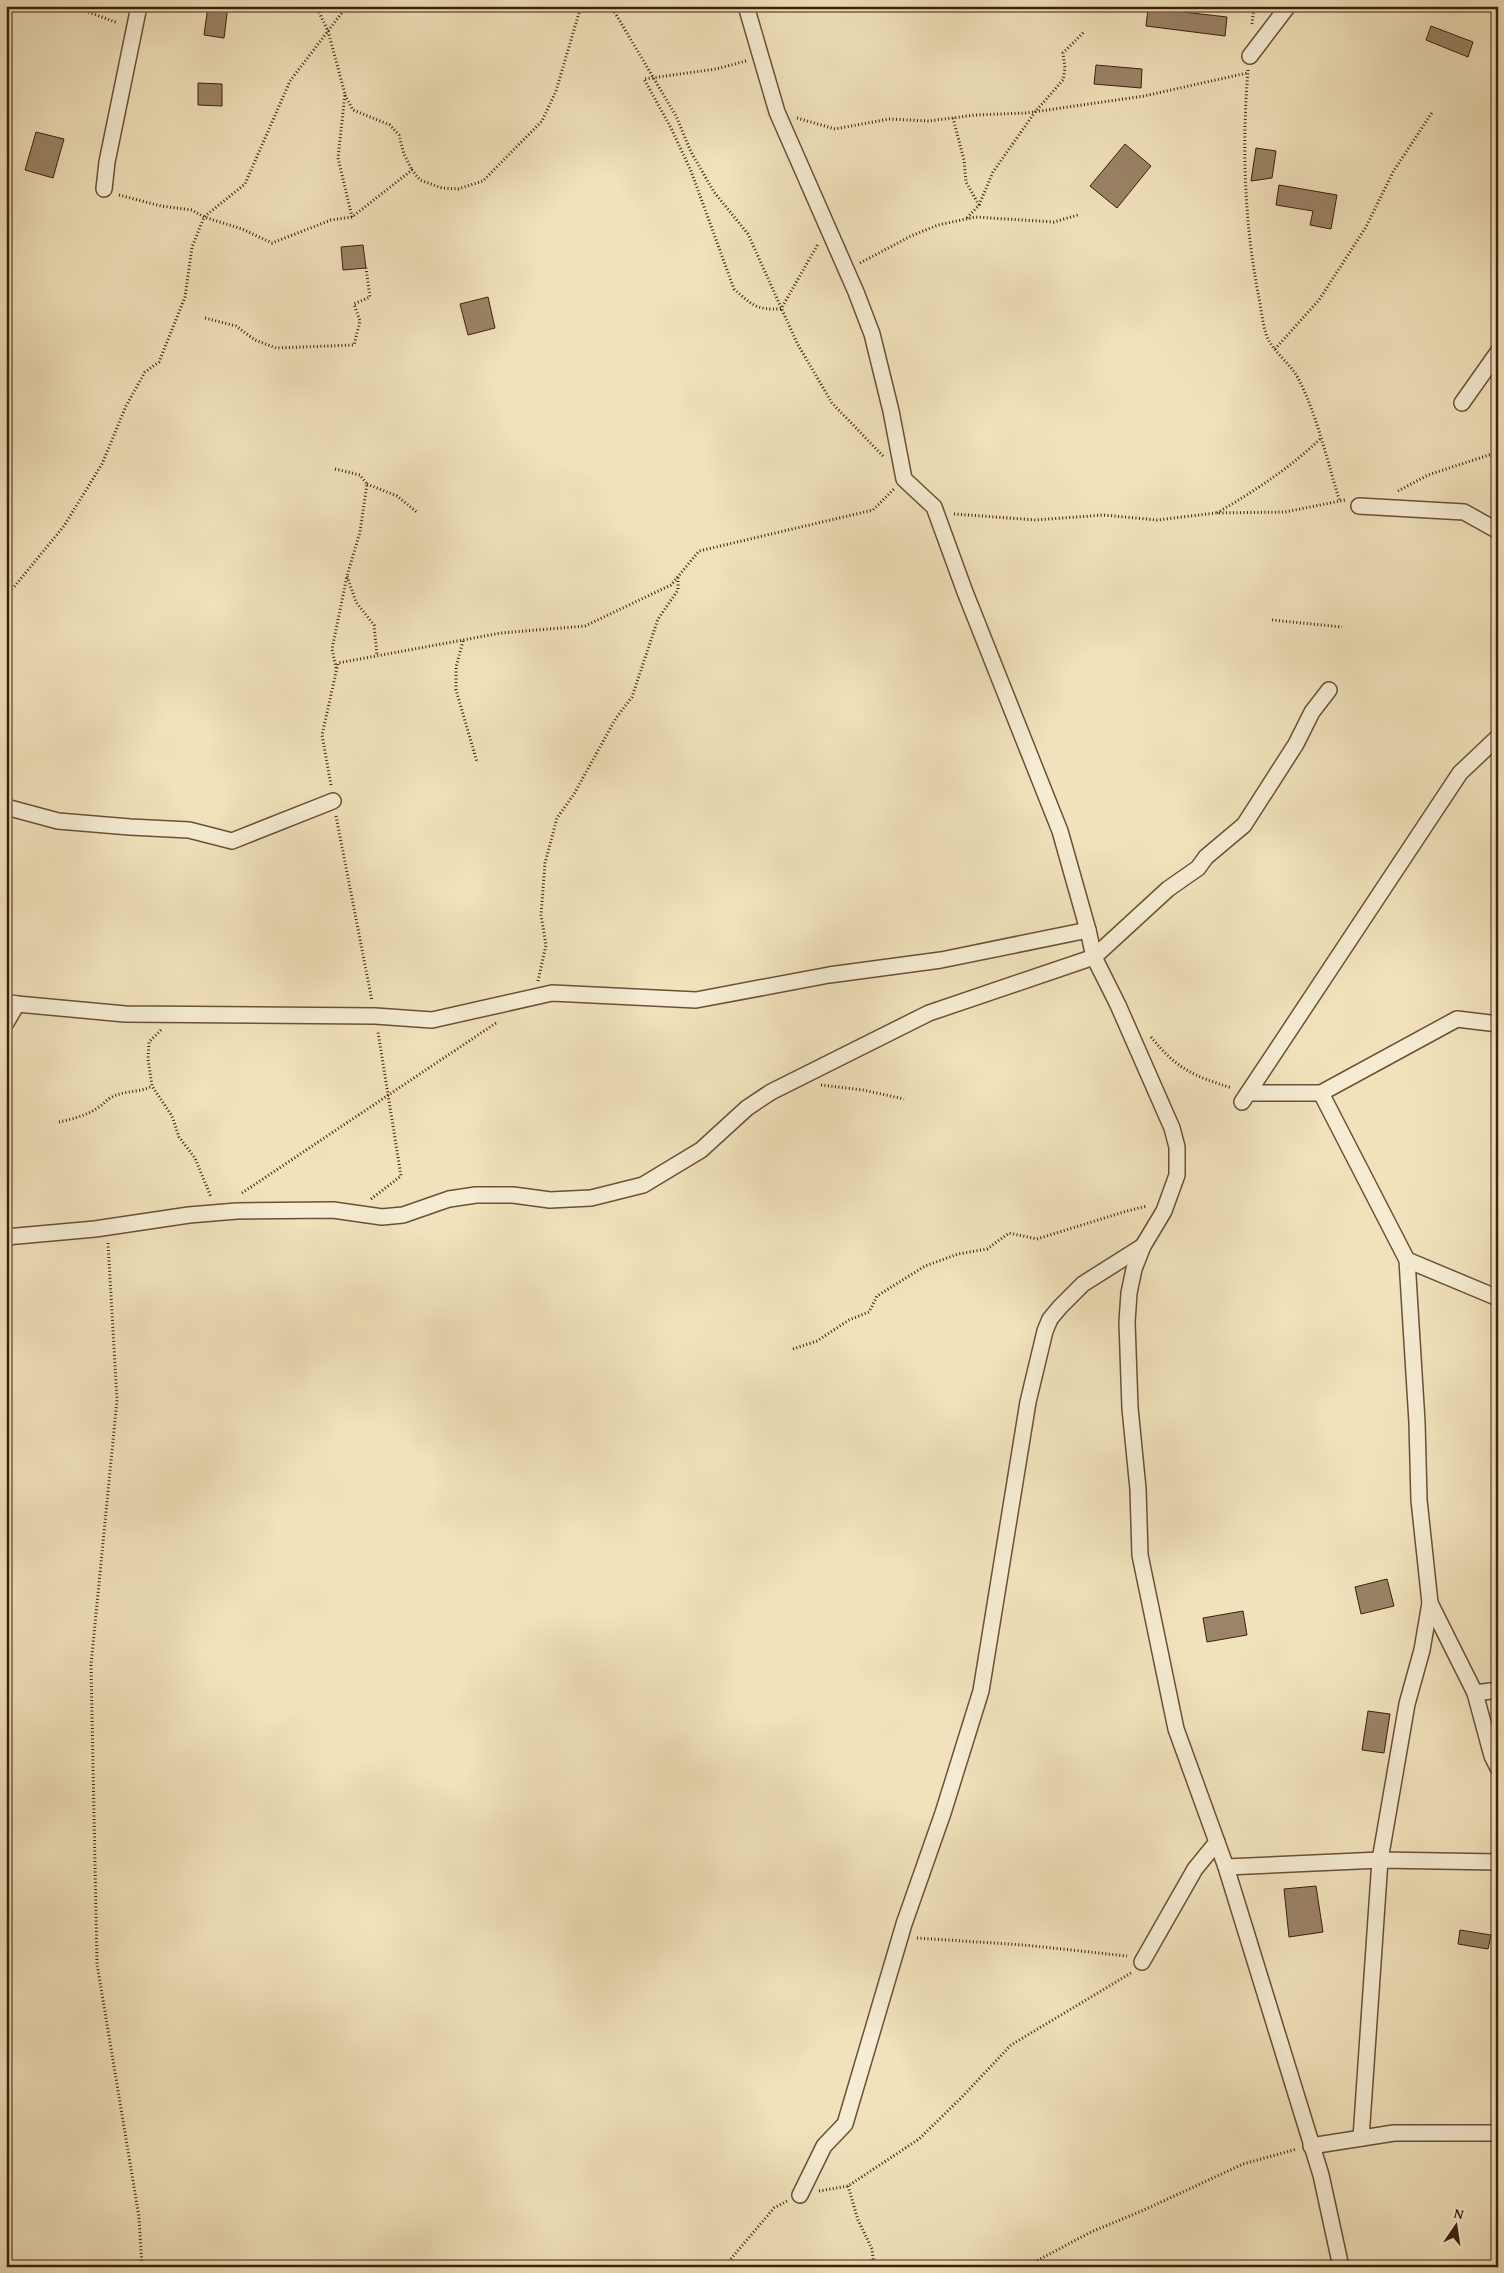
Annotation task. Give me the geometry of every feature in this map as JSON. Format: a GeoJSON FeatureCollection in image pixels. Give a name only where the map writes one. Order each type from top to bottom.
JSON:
{"type":"FeatureCollection","features":[{"type":"Feature","properties":{"kind":"street"},"geometry":{"type":"LineString","coordinates":[[104,189],[107,162],[139,6]]}},
{"type":"Feature","properties":{"kind":"street"},"geometry":{"type":"LineString","coordinates":[[746,6],[777,112],[847,270],[872,334],[891,411],[904,479],[934,507],[1060,831],[1094,957],[1118,1005],[1172,1128],[1177,1148],[1176,1175],[1164,1211],[1143,1246],[1134,1269],[1127,1322],[1130,1408],[1138,1489],[1140,1555],[1176,1730],[1226,1867],[1321,2175],[1341,2267]]}},
{"type":"Feature","properties":{"kind":"street"},"geometry":{"type":"LineString","coordinates":[[1250,56],[1288,6]]}},
{"type":"Feature","properties":{"kind":"street"},"geometry":{"type":"LineString","coordinates":[[1462,403],[1498,352]]}},
{"type":"Feature","properties":{"kind":"street"},"geometry":{"type":"LineString","coordinates":[[1356,502],[1464,512],[1498,532]]}},
{"type":"Feature","properties":{"kind":"street"},"geometry":{"type":"LineString","coordinates":[[6,1237],[237,1211],[333,1210],[382,1217],[403,1215],[449,1199],[476,1195],[513,1195],[550,1200],[591,1198],[643,1185],[701,1150],[747,1108],[771,1092],[929,1013],[1094,957],[1168,889],[1198,868],[1206,857],[1244,825],[1296,744],[1312,712],[1329,690]]}},
{"type":"Feature","properties":{"kind":"street"},"geometry":{"type":"LineString","coordinates":[[1242,1095],[1460,773],[1498,737]]}},
{"type":"Feature","properties":{"kind":"street"},"geometry":{"type":"LineString","coordinates":[[6,808],[58,821],[130,828],[190,830],[232,841],[334,801]]}},
{"type":"Feature","properties":{"kind":"street"},"geometry":{"type":"LineString","coordinates":[[6,1023],[12,1003],[125,1014],[375,1016],[432,1020],[552,993],[696,1000],[829,975],[941,960],[1088,930]]}},
{"type":"Feature","properties":{"kind":"street"},"geometry":{"type":"LineString","coordinates":[[1242,1095],[1321,1093],[1458,1019],[1498,1024]]}},
{"type":"Feature","properties":{"kind":"street"},"geometry":{"type":"LineString","coordinates":[[1321,1093],[1407,1260],[1417,1422],[1419,1500],[1430,1603],[1422,1650],[1407,1704],[1380,1860],[1361,2138]]}},
{"type":"Feature","properties":{"kind":"street"},"geometry":{"type":"LineString","coordinates":[[800,2195],[824,2146],[845,2124],[900,1937],[943,1813],[981,1691],[1028,1402],[1045,1332],[1050,1319],[1060,1306],[1083,1284],[1143,1246]]}},
{"type":"Feature","properties":{"kind":"street"},"geometry":{"type":"LineString","coordinates":[[1407,1260],[1498,1298]]}},
{"type":"Feature","properties":{"kind":"street"},"geometry":{"type":"LineString","coordinates":[[1430,1603],[1475,1693],[1492,1756],[1498,1768]]}},
{"type":"Feature","properties":{"kind":"street"},"geometry":{"type":"LineString","coordinates":[[1475,1693],[1498,1690]]}},
{"type":"Feature","properties":{"kind":"street"},"geometry":{"type":"LineString","coordinates":[[1142,1962],[1195,1869],[1217,1842]]}},
{"type":"Feature","properties":{"kind":"street"},"geometry":{"type":"LineString","coordinates":[[1226,1867],[1380,1860],[1498,1862]]}},
{"type":"Feature","properties":{"kind":"street"},"geometry":{"type":"LineString","coordinates":[[1311,2146],[1394,2133],[1498,2133]]}},
{"type":"Feature","properties":{"kind":"path"},"geometry":{"type":"LineString","coordinates":[[72,6],[120,23],[135,25]]}},
{"type":"Feature","properties":{"kind":"path"},"geometry":{"type":"LineString","coordinates":[[316,6],[328,31],[345,94],[353,110],[390,125],[399,135],[404,154],[412,170],[420,180],[442,188],[458,189],[483,181],[542,122],[556,91],[581,6]]}},
{"type":"Feature","properties":{"kind":"path"},"geometry":{"type":"LineString","coordinates":[[6,593],[14,587],[64,526],[102,464],[126,406],[145,372],[159,362],[185,297],[192,247],[204,217],[245,184],[290,81],[347,6]]}},
{"type":"Feature","properties":{"kind":"path"},"geometry":{"type":"LineString","coordinates":[[353,1213],[401,1176],[384,1061],[322,735],[338,663],[501,634],[585,626],[671,585],[699,551],[873,510],[904,479],[832,403],[797,342],[748,234],[714,192],[691,152],[676,116],[611,6]]}},
{"type":"Feature","properties":{"kind":"path"},"geometry":{"type":"LineString","coordinates":[[1252,26],[1254,6]]}},
{"type":"Feature","properties":{"kind":"path"},"geometry":{"type":"LineString","coordinates":[[967,218],[979,205],[993,172],[1034,112],[1063,80],[1064,53],[1085,31]]}},
{"type":"Feature","properties":{"kind":"path"},"geometry":{"type":"LineString","coordinates":[[1250,56],[1245,111],[1244,183],[1256,280],[1266,335],[1298,377],[1314,413],[1320,439],[1340,502]]}},
{"type":"Feature","properties":{"kind":"path"},"geometry":{"type":"LineString","coordinates":[[755,59],[716,69],[644,79],[671,128],[691,171],[734,289],[748,302],[763,310],[781,308]]}},
{"type":"Feature","properties":{"kind":"path"},"geometry":{"type":"LineString","coordinates":[[777,112],[835,129],[889,119],[929,121],[1034,112],[1144,96],[1248,73]]}},
{"type":"Feature","properties":{"kind":"path"},"geometry":{"type":"LineString","coordinates":[[345,94],[338,158],[352,217]]}},
{"type":"Feature","properties":{"kind":"path"},"geometry":{"type":"LineString","coordinates":[[1275,349],[1319,300],[1366,227],[1393,172],[1433,111]]}},
{"type":"Feature","properties":{"kind":"path"},"geometry":{"type":"LineString","coordinates":[[953,118],[964,160],[966,182],[979,205]]}},
{"type":"Feature","properties":{"kind":"path"},"geometry":{"type":"LineString","coordinates":[[104,189],[127,199],[192,210],[204,217],[242,229],[272,243],[331,220],[352,217],[412,170]]}},
{"type":"Feature","properties":{"kind":"path"},"geometry":{"type":"LineString","coordinates":[[847,270],[911,236],[938,225],[967,218],[1054,222],[1078,215]]}},
{"type":"Feature","properties":{"kind":"path"},"geometry":{"type":"LineString","coordinates":[[781,308],[808,259],[824,238]]}},
{"type":"Feature","properties":{"kind":"path"},"geometry":{"type":"LineString","coordinates":[[205,318],[236,326],[255,340],[276,348],[354,345],[360,321],[354,304],[370,297],[366,268]]}},
{"type":"Feature","properties":{"kind":"path"},"geometry":{"type":"LineString","coordinates":[[1216,513],[1298,461],[1320,439]]}},
{"type":"Feature","properties":{"kind":"path"},"geometry":{"type":"LineString","coordinates":[[1388,492],[1398,491],[1428,475],[1498,452]]}},
{"type":"Feature","properties":{"kind":"path"},"geometry":{"type":"LineString","coordinates":[[336,469],[360,475],[367,484],[397,496],[418,513]]}},
{"type":"Feature","properties":{"kind":"path"},"geometry":{"type":"LineString","coordinates":[[336,671],[332,649],[346,576],[360,532],[367,484]]}},
{"type":"Feature","properties":{"kind":"path"},"geometry":{"type":"LineString","coordinates":[[934,507],[956,515],[1036,520],[1103,515],[1157,520],[1216,513],[1285,512],[1340,502],[1356,502]]}},
{"type":"Feature","properties":{"kind":"path"},"geometry":{"type":"LineString","coordinates":[[346,576],[356,602],[374,625],[377,656]]}},
{"type":"Feature","properties":{"kind":"path"},"geometry":{"type":"LineString","coordinates":[[536,996],[546,945],[541,915],[546,862],[557,818],[574,794],[616,718],[632,697],[658,619],[678,590],[678,576]]}},
{"type":"Feature","properties":{"kind":"path"},"geometry":{"type":"LineString","coordinates":[[1272,620],[1342,627]]}},
{"type":"Feature","properties":{"kind":"path"},"geometry":{"type":"LineString","coordinates":[[463,641],[456,667],[456,690],[476,762]]}},
{"type":"Feature","properties":{"kind":"path"},"geometry":{"type":"LineString","coordinates":[[173,1015],[149,1042],[148,1059],[152,1086],[172,1116],[179,1137],[195,1158],[210,1193],[212,1213]]}},
{"type":"Feature","properties":{"kind":"path"},"geometry":{"type":"LineString","coordinates":[[237,1196],[503,1019]]}},
{"type":"Feature","properties":{"kind":"path"},"geometry":{"type":"LineString","coordinates":[[1146,1030],[1168,1057],[1198,1077],[1242,1095]]}},
{"type":"Feature","properties":{"kind":"path"},"geometry":{"type":"LineString","coordinates":[[818,1085],[863,1090],[904,1099]]}},
{"type":"Feature","properties":{"kind":"path"},"geometry":{"type":"LineString","coordinates":[[60,1122],[82,1116],[98,1108],[110,1097],[127,1091],[143,1091],[152,1086]]}},
{"type":"Feature","properties":{"kind":"path"},"geometry":{"type":"LineString","coordinates":[[793,1349],[818,1340],[849,1320],[869,1312],[877,1296],[925,1266],[958,1254],[987,1249],[1010,1233],[1038,1239],[1127,1211],[1167,1202]]}},
{"type":"Feature","properties":{"kind":"path"},"geometry":{"type":"LineString","coordinates":[[107,1227],[116,1400],[91,1665],[97,1964],[139,2217],[142,2267]]}},
{"type":"Feature","properties":{"kind":"path"},"geometry":{"type":"LineString","coordinates":[[724,2267],[774,2208],[800,2195],[848,2186],[919,2139],[1011,2045],[1142,1967],[1142,1962],[1137,1958],[1024,1945],[900,1937]]}},
{"type":"Feature","properties":{"kind":"path"},"geometry":{"type":"LineString","coordinates":[[1026,2267],[1091,2232],[1144,2210],[1242,2164],[1311,2146]]}},
{"type":"Feature","properties":{"kind":"path"},"geometry":{"type":"LineString","coordinates":[[848,2186],[858,2220],[872,2249],[874,2267]]}},
{"type":"Feature","properties":{"kind":"building"},"geometry":{"type":"Polygon","coordinates":[[[208,6],[228,6],[224,38],[204,35],[208,6]]]}},
{"type":"Feature","properties":{"kind":"building"},"geometry":{"type":"Polygon","coordinates":[[[1148,8],[1227,17],[1225,36],[1146,26],[1148,8]]]}},
{"type":"Feature","properties":{"kind":"building"},"geometry":{"type":"Polygon","coordinates":[[[1431,26],[1473,42],[1468,57],[1426,40],[1431,26]]]}},
{"type":"Feature","properties":{"kind":"building"},"geometry":{"type":"Polygon","coordinates":[[[1096,65],[1142,69],[1141,88],[1094,84],[1096,65]]]}},
{"type":"Feature","properties":{"kind":"building"},"geometry":{"type":"Polygon","coordinates":[[[198,83],[222,84],[222,106],[198,105],[198,83]]]}},
{"type":"Feature","properties":{"kind":"building"},"geometry":{"type":"Polygon","coordinates":[[[36,132],[64,139],[53,178],[25,170],[36,132]]]}},
{"type":"Feature","properties":{"kind":"building"},"geometry":{"type":"Polygon","coordinates":[[[1125,144],[1151,166],[1117,208],[1090,186],[1125,144]]]}},
{"type":"Feature","properties":{"kind":"building"},"geometry":{"type":"Polygon","coordinates":[[[1256,148],[1276,151],[1272,178],[1251,181],[1256,148]]]}},
{"type":"Feature","properties":{"kind":"building"},"geometry":{"type":"Polygon","coordinates":[[[1279,185],[1337,195],[1331,229],[1310,225],[1313,211],[1276,205],[1279,185]]]}},
{"type":"Feature","properties":{"kind":"building"},"geometry":{"type":"Polygon","coordinates":[[[363,245],[366,268],[343,270],[341,247],[363,245]]]}},
{"type":"Feature","properties":{"kind":"building"},"geometry":{"type":"Polygon","coordinates":[[[488,297],[495,328],[468,335],[460,304],[488,297]]]}},
{"type":"Feature","properties":{"kind":"building"},"geometry":{"type":"Polygon","coordinates":[[[1387,1579],[1394,1606],[1361,1614],[1355,1587],[1387,1579]]]}},
{"type":"Feature","properties":{"kind":"building"},"geometry":{"type":"Polygon","coordinates":[[[1243,1611],[1247,1635],[1207,1642],[1203,1618],[1243,1611]]]}},
{"type":"Feature","properties":{"kind":"building"},"geometry":{"type":"Polygon","coordinates":[[[1368,1711],[1390,1714],[1384,1753],[1362,1750],[1368,1711]]]}},
{"type":"Feature","properties":{"kind":"building"},"geometry":{"type":"Polygon","coordinates":[[[1316,1886],[1323,1932],[1289,1937],[1284,1889],[1316,1886]]]}},
{"type":"Feature","properties":{"kind":"building"},"geometry":{"type":"Polygon","coordinates":[[[1460,1930],[1491,1935],[1488,1949],[1458,1944],[1460,1930]]]}}]}
